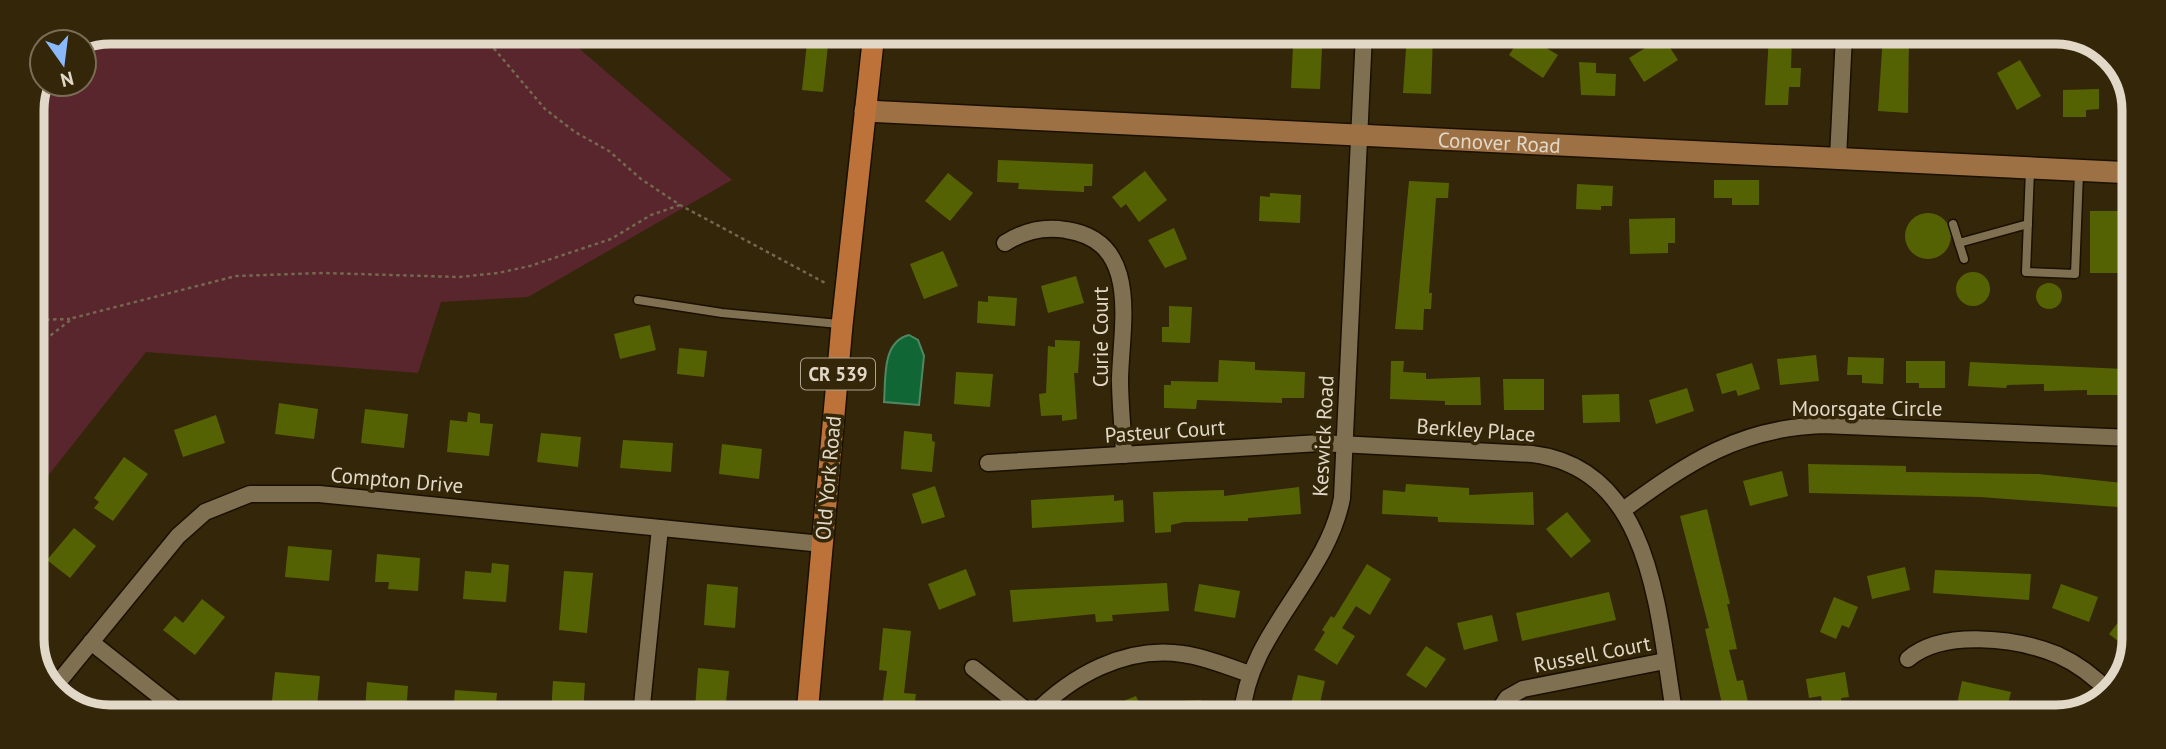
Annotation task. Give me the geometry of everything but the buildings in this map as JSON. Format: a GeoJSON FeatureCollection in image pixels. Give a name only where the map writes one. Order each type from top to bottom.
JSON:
{"type":"FeatureCollection","features":[{"type":"Feature","properties":{"kind":"main road","name":"Old York Road"},"geometry":{"type":"LineString","coordinates":[[808,705],[845,294],[872,44]]}},
{"type":"Feature","properties":{"kind":"street","name":"Keswick Road"},"geometry":{"type":"LineString","coordinates":[[1244,705],[1251,674],[1332,537],[1342,498],[1364,44]]}},
{"type":"Feature","properties":{"kind":"street"},"geometry":{"type":"LineString","coordinates":[[1838,158],[1844,44]]}},
{"type":"Feature","properties":{"kind":"street","name":"Conover Road"},"geometry":{"type":"LineString","coordinates":[[865,111],[2122,172]]}},
{"type":"Feature","properties":{"kind":"street","name":"Curie Court"},"geometry":{"type":"LineString","coordinates":[[1005,243],[1029,231],[1052,228],[1071,230],[1092,240],[1113,260],[1124,293],[1120,379],[1124,455]]}},
{"type":"Feature","properties":{"kind":"street","name":"Moorsgate Circle"},"geometry":{"type":"LineString","coordinates":[[1623,510],[1712,450],[1738,439],[1784,428],[1823,425],[2122,438]]}},
{"type":"Feature","properties":{"kind":"street","name":"Pasteur Court"},"geometry":{"type":"LineString","coordinates":[[988,463],[1345,443]]}},
{"type":"Feature","properties":{"kind":"street","name":"Berkley Place"},"geometry":{"type":"LineString","coordinates":[[1345,443],[1545,456],[1592,478],[1623,510],[1645,556],[1673,705]]}},
{"type":"Feature","properties":{"kind":"street","name":"Compton Drive"},"geometry":{"type":"LineString","coordinates":[[59,681],[186,527],[216,506],[250,494],[319,494],[822,544]]}},
{"type":"Feature","properties":{"kind":"street"},"geometry":{"type":"LineString","coordinates":[[642,705],[660,528]]}},
{"type":"Feature","properties":{"kind":"street"},"geometry":{"type":"LineString","coordinates":[[1908,659],[1922,649],[1946,641],[2018,644],[2072,662],[2102,687]]}},
{"type":"Feature","properties":{"kind":"street"},"geometry":{"type":"LineString","coordinates":[[91,642],[171,705]]}},
{"type":"Feature","properties":{"kind":"street"},"geometry":{"type":"LineString","coordinates":[[1043,705],[1082,676],[1132,657],[1162,653],[1184,654],[1251,674]]}},
{"type":"Feature","properties":{"kind":"street","name":"Russell Court"},"geometry":{"type":"LineString","coordinates":[[1502,705],[1507,698],[1523,689],[1665,662]]}},
{"type":"Feature","properties":{"kind":"street"},"geometry":{"type":"LineString","coordinates":[[973,668],[1020,705]]}},
{"type":"Feature","properties":{"kind":"lane"},"geometry":{"type":"LineString","coordinates":[[2030,168],[2026,272],[2076,274],[2079,170]]}},
{"type":"Feature","properties":{"kind":"lane"},"geometry":{"type":"LineString","coordinates":[[1953,224],[1964,259]]}},
{"type":"Feature","properties":{"kind":"lane"},"geometry":{"type":"LineString","coordinates":[[1959,243],[2028,225]]}},
{"type":"Feature","properties":{"kind":"lane"},"geometry":{"type":"LineString","coordinates":[[638,300],[722,313],[842,325]]}},
{"type":"Feature","properties":{"kind":"path"},"geometry":{"type":"LineString","coordinates":[[485,44],[491,45],[545,109],[575,132],[609,151],[641,179],[680,205],[845,294]]}},
{"type":"Feature","properties":{"kind":"path"},"geometry":{"type":"LineString","coordinates":[[44,319],[73,318],[236,276],[323,272],[459,277],[498,273],[530,266],[611,239],[651,215],[680,205]]}},
{"type":"Feature","properties":{"kind":"path"},"geometry":{"type":"LineString","coordinates":[[44,340],[73,318]]}},
{"type":"Feature","properties":{"kind":"shaded area"},"geometry":{"type":"Polygon","coordinates":[[[574,44],[732,180],[528,297],[441,302],[418,373],[146,352],[44,481],[45,98],[98,98],[98,45],[574,44]]]}},
{"type":"Feature","properties":{"kind":"shaded area"},"geometry":{"type":"Polygon","coordinates":[[[909,335],[918,340],[924,356],[919,405],[884,402],[889,353],[900,339],[909,335]]]}}]}
